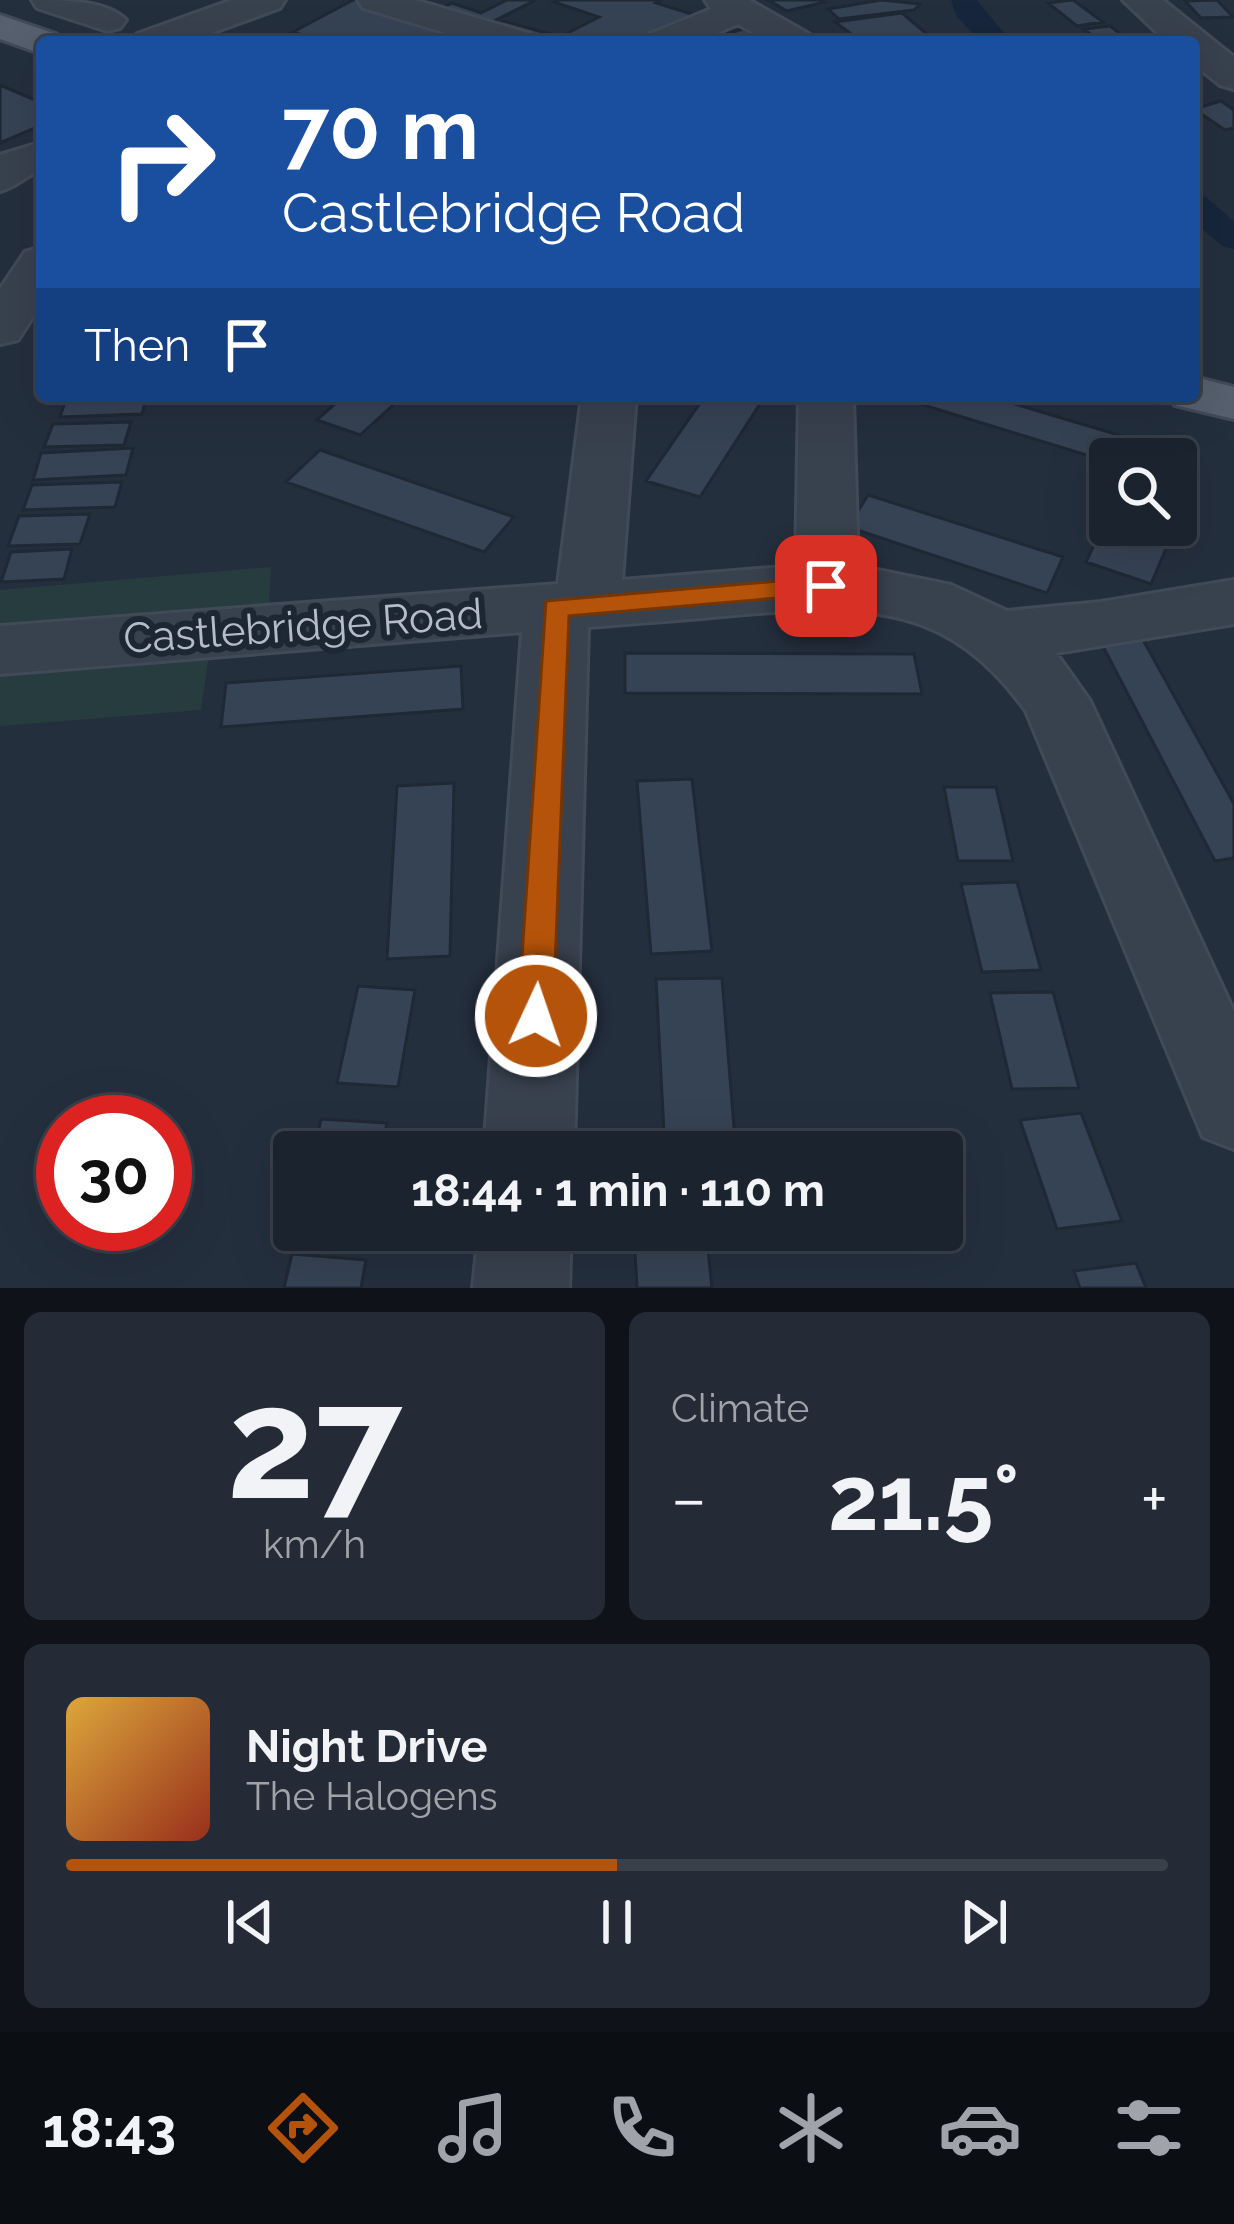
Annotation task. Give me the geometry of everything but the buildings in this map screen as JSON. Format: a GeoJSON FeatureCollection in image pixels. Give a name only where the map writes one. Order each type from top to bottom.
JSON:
{"type":"FeatureCollection","features":[{"type":"Feature","properties":{"kind":"main road"},"geometry":{"type":"LineString","coordinates":[[0,26],[68,20]]}},
{"type":"Feature","properties":{"kind":"main road"},"geometry":{"type":"LineString","coordinates":[[1200,395],[1234,404]]}},
{"type":"Feature","properties":{"kind":"street"},"geometry":{"type":"LineString","coordinates":[[169,36],[268,0]]}},
{"type":"Feature","properties":{"kind":"street"},"geometry":{"type":"LineString","coordinates":[[376,0],[497,36]]}},
{"type":"Feature","properties":{"kind":"street"},"geometry":{"type":"LineString","coordinates":[[1141,0],[1184,36]]}},
{"type":"Feature","properties":{"kind":"street"},"geometry":{"type":"LineString","coordinates":[[675,36],[732,5],[785,36]]}},
{"type":"Feature","properties":{"kind":"street"},"geometry":{"type":"LineString","coordinates":[[1200,49],[1234,76]]}},
{"type":"Feature","properties":{"kind":"street"},"geometry":{"type":"LineString","coordinates":[[0,329],[36,272]]}},
{"type":"Feature","properties":{"kind":"street"},"geometry":{"type":"LineString","coordinates":[[531,1131],[572,604],[608,402]]}},
{"type":"Feature","properties":{"kind":"street"},"geometry":{"type":"LineString","coordinates":[[826,402],[826,586]]}},
{"type":"Feature","properties":{"kind":"street","name":"Castlebridge Road"},"geometry":{"type":"LineString","coordinates":[[0,650],[826,586],[884,587],[929,598],[996,634],[1034,668],[1056,701],[1234,1108]]}},
{"type":"Feature","properties":{"kind":"street"},"geometry":{"type":"LineString","coordinates":[[996,634],[1101,625],[1234,602]]}},
{"type":"Feature","properties":{"kind":"street"},"geometry":{"type":"LineString","coordinates":[[521,1288],[524,1251]]}},
{"type":"Feature","properties":{"kind":"green space"},"geometry":{"type":"Polygon","coordinates":[[[271,567],[269,603],[0,623],[0,590],[271,567]]]}},
{"type":"Feature","properties":{"kind":"green space"},"geometry":{"type":"Polygon","coordinates":[[[209,654],[201,710],[0,726],[0,668],[209,654]]]}},
{"type":"Feature","properties":{"kind":"waterway"},"geometry":{"type":"LineString","coordinates":[[964,0],[967,11],[991,36]]}},
{"type":"Feature","properties":{"kind":"waterway"},"geometry":{"type":"LineString","coordinates":[[1200,209],[1234,239]]}},
{"type":"Feature","properties":{"kind":"route"},"geometry":{"type":"LineString","coordinates":[[536,1016],[556,607],[826,586]]}}]}
